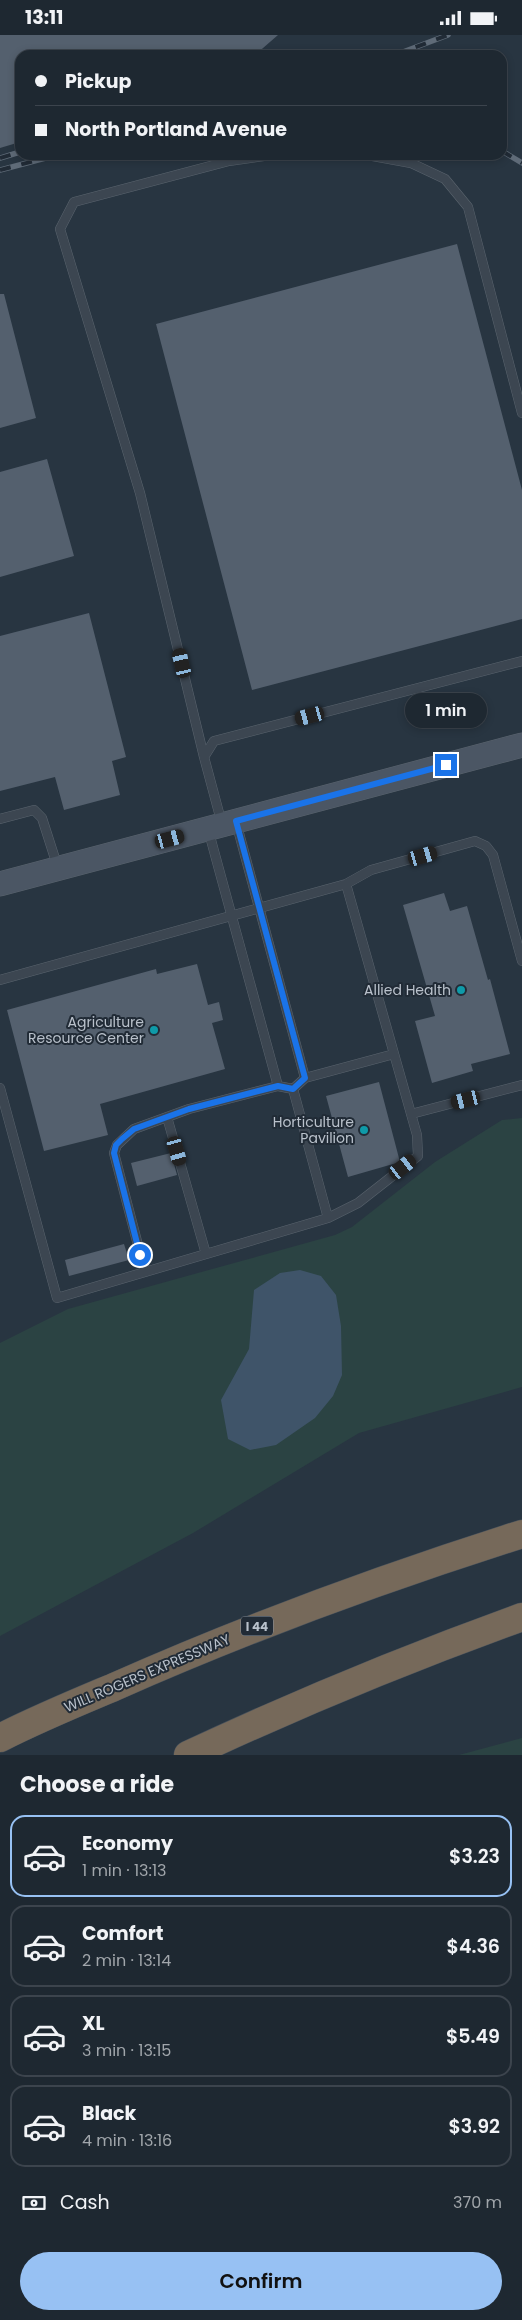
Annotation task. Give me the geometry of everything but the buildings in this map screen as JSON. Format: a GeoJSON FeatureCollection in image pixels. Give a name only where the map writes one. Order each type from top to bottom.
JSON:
{"type":"FeatureCollection","features":[{"type":"Feature","properties":{"kind":"highway","name":"WILL ROGERS EXPRESSWAY"},"geometry":{"type":"LineString","coordinates":[[0,1738],[154,1669],[267,1622],[386,1579],[522,1535]]}},
{"type":"Feature","properties":{"kind":"highway"},"geometry":{"type":"LineString","coordinates":[[188,1755],[291,1707],[390,1666],[522,1617]]}},
{"type":"Feature","properties":{"kind":"main road"},"geometry":{"type":"LineString","coordinates":[[0,884],[522,745]]}},
{"type":"Feature","properties":{"kind":"lane"},"geometry":{"type":"LineString","coordinates":[[236,160],[74,202],[60,229],[140,493],[222,825],[258,909],[305,1078]]}},
{"type":"Feature","properties":{"kind":"lane"},"geometry":{"type":"LineString","coordinates":[[395,160],[412,163],[445,179],[468,207],[522,413]]}},
{"type":"Feature","properties":{"kind":"lane"},"geometry":{"type":"LineString","coordinates":[[204,757],[214,741],[522,661]]}},
{"type":"Feature","properties":{"kind":"lane"},"geometry":{"type":"LineString","coordinates":[[0,819],[34,810],[42,818],[58,868]]}},
{"type":"Feature","properties":{"kind":"lane"},"geometry":{"type":"LineString","coordinates":[[222,825],[231,917],[278,1086]]}},
{"type":"Feature","properties":{"kind":"lane"},"geometry":{"type":"LineString","coordinates":[[0,980],[346,884],[371,870],[475,841],[480,842],[493,855],[522,961]]}},
{"type":"Feature","properties":{"kind":"lane"},"geometry":{"type":"LineString","coordinates":[[0,1088],[57,1298],[328,1218],[358,1203],[418,1156],[417,1135],[346,884]]}},
{"type":"Feature","properties":{"kind":"lane"},"geometry":{"type":"LineString","coordinates":[[293,1089],[305,1078],[394,1054]]}},
{"type":"Feature","properties":{"kind":"lane"},"geometry":{"type":"LineString","coordinates":[[411,1114],[522,1085]]}},
{"type":"Feature","properties":{"kind":"lane"},"geometry":{"type":"LineString","coordinates":[[145,1272],[114,1153],[116,1145],[134,1129],[189,1109],[278,1086],[293,1089]]}},
{"type":"Feature","properties":{"kind":"lane"},"geometry":{"type":"LineString","coordinates":[[293,1089],[328,1218]]}},
{"type":"Feature","properties":{"kind":"lane"},"geometry":{"type":"LineString","coordinates":[[167,1117],[206,1254]]}},
{"type":"Feature","properties":{"kind":"green space"},"geometry":{"type":"Polygon","coordinates":[[[522,1118],[522,1387],[359,1433],[193,1533],[0,1636],[0,1343],[68,1309],[335,1235],[352,1227],[435,1162],[502,1120],[522,1118]]]}},
{"type":"Feature","properties":{"kind":"green space"},"geometry":{"type":"Polygon","coordinates":[[[522,1738],[522,1755],[459,1755],[522,1738]]]}},
{"type":"Feature","properties":{"kind":"water"},"geometry":{"type":"Polygon","coordinates":[[[300,1270],[321,1276],[336,1295],[341,1326],[342,1375],[333,1396],[315,1418],[276,1445],[250,1450],[228,1439],[221,1400],[249,1349],[254,1290],[280,1273],[300,1270]]]}},
{"type":"Feature","properties":{"kind":"railway"},"geometry":{"type":"LineString","coordinates":[[408,50],[448,35]]}},
{"type":"Feature","properties":{"kind":"railway"},"geometry":{"type":"LineString","coordinates":[[0,158],[15,154]]}},
{"type":"Feature","properties":{"kind":"railway"},"geometry":{"type":"LineString","coordinates":[[507,154],[522,163]]}},
{"type":"Feature","properties":{"kind":"railway"},"geometry":{"type":"LineString","coordinates":[[0,170],[38,160]]}},
{"type":"Feature","properties":{"kind":"place","name":"Allied Health"},"geometry":{"type":"Point","coordinates":[461,990]}},
{"type":"Feature","properties":{"kind":"place","name":"Agriculture Resource Center"},"geometry":{"type":"Point","coordinates":[154,1030]}},
{"type":"Feature","properties":{"kind":"place","name":"Horticulture Pavilion"},"geometry":{"type":"Point","coordinates":[364,1130]}},
{"type":"Feature","properties":{"kind":"route"},"geometry":{"type":"LineString","coordinates":[[140,1255],[114,1153],[116,1145],[134,1129],[189,1109],[278,1086],[293,1089],[305,1078],[258,909],[236,821],[446,765]]}}]}
